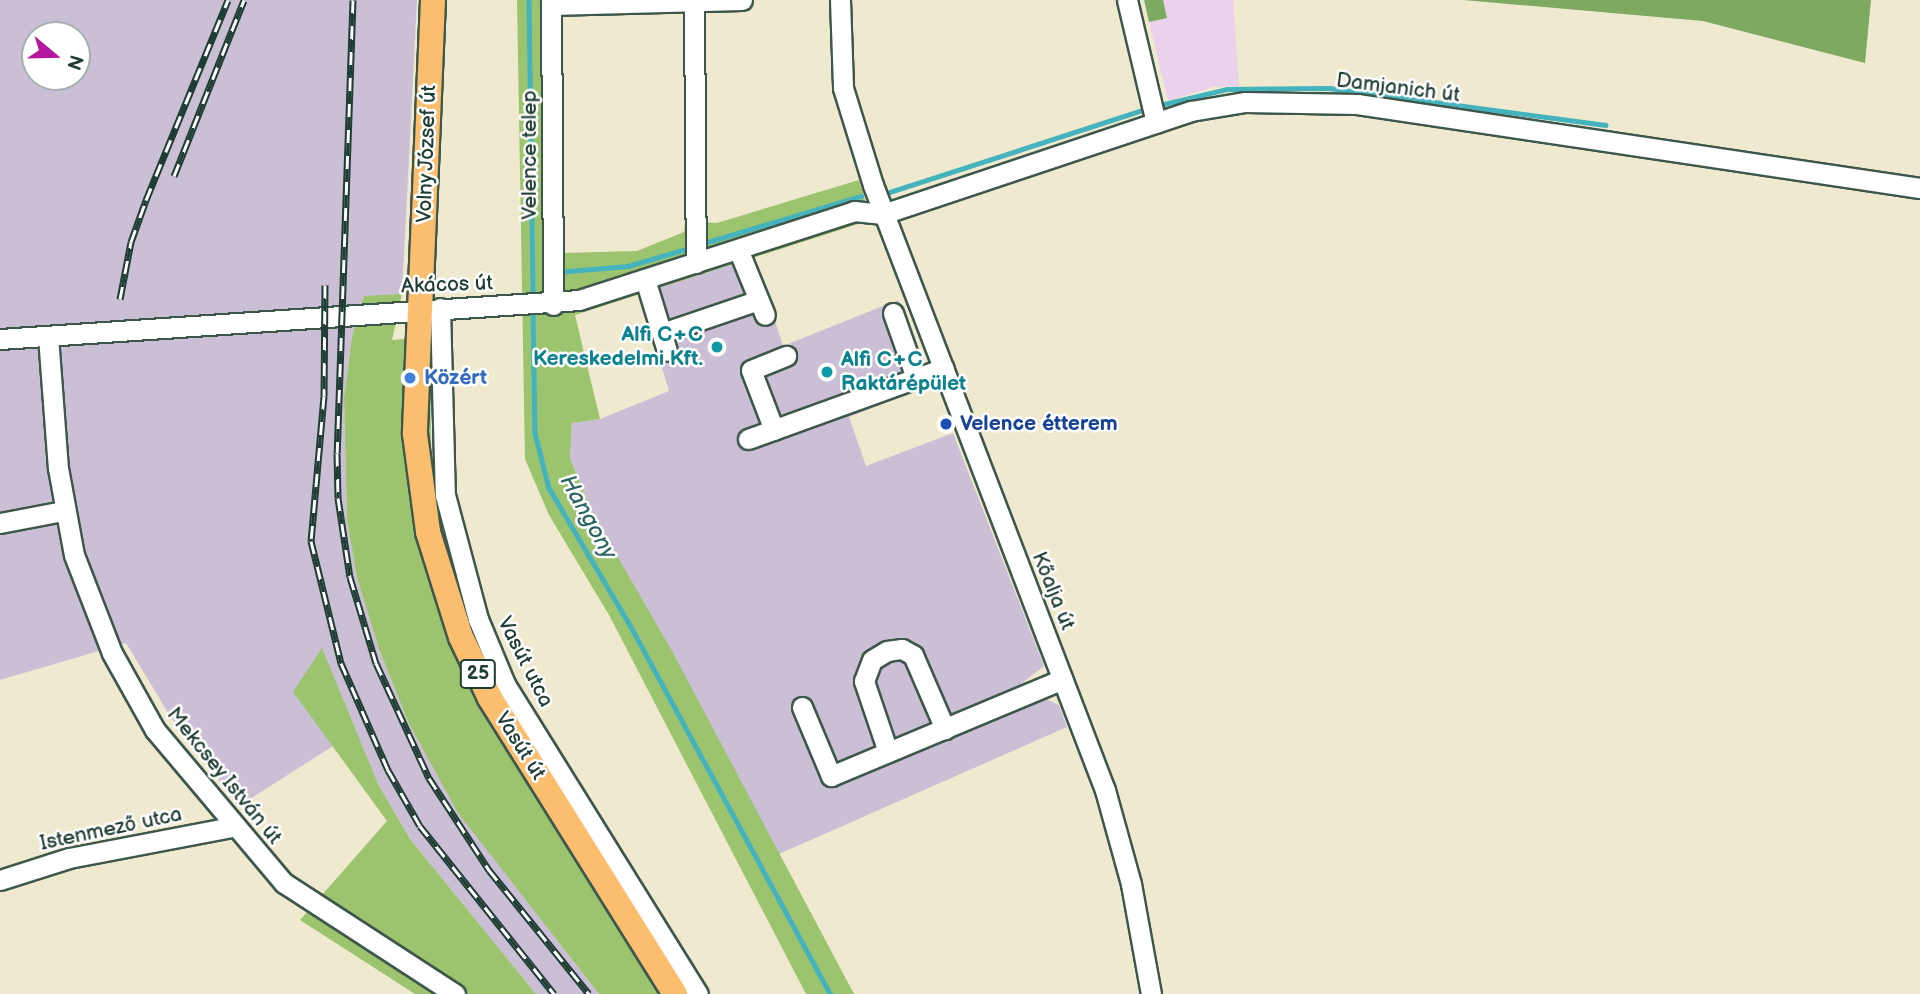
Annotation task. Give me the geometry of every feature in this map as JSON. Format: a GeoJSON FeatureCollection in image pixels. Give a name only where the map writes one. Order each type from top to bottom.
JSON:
{"type":"FeatureCollection","features":[{"type":"Feature","properties":{"kind":"main road","name":"Volny József út"},"geometry":{"type":"LineString","coordinates":[[431,308],[433,0]]}},
{"type":"Feature","properties":{"kind":"main road","name":"Vasút út"},"geometry":{"type":"LineString","coordinates":[[431,308],[417,459],[428,532],[449,604],[490,698],[675,994]]}},
{"type":"Feature","properties":{"kind":"street","name":"Velence telep"},"geometry":{"type":"LineString","coordinates":[[550,305],[553,284],[551,2],[742,0]]}},
{"type":"Feature","properties":{"kind":"street","name":"Kőalja út"},"geometry":{"type":"LineString","coordinates":[[840,0],[843,88],[883,214],[1063,679],[1120,839],[1151,994]]}},
{"type":"Feature","properties":{"kind":"street"},"geometry":{"type":"LineString","coordinates":[[1126,0],[1153,112]]}},
{"type":"Feature","properties":{"kind":"street"},"geometry":{"type":"LineString","coordinates":[[694,1],[696,252]]}},
{"type":"Feature","properties":{"kind":"street","name":"Damjanich út"},"geometry":{"type":"LineString","coordinates":[[883,214],[1153,112],[1245,102],[1357,104],[1920,188]]}},
{"type":"Feature","properties":{"kind":"street","name":"Akácos út"},"geometry":{"type":"LineString","coordinates":[[0,339],[431,308],[550,305],[645,279],[696,252],[738,249],[854,211],[883,214]]}},
{"type":"Feature","properties":{"kind":"street"},"geometry":{"type":"LineString","coordinates":[[645,279],[664,342],[762,307],[738,249]]}},
{"type":"Feature","properties":{"kind":"street","name":"Vasút utca"},"geometry":{"type":"LineString","coordinates":[[431,308],[444,495],[478,619],[505,684],[698,994]]}},
{"type":"Feature","properties":{"kind":"street"},"geometry":{"type":"LineString","coordinates":[[893,313],[916,378]]}},
{"type":"Feature","properties":{"kind":"street","name":"Mekcsey István út"},"geometry":{"type":"LineString","coordinates":[[48,336],[64,511],[91,605],[125,680],[161,739],[232,827],[284,884],[454,994]]}},
{"type":"Feature","properties":{"kind":"street"},"geometry":{"type":"LineString","coordinates":[[774,430],[751,370],[786,356]]}},
{"type":"Feature","properties":{"kind":"street"},"geometry":{"type":"LineString","coordinates":[[748,439],[944,368]]}},
{"type":"Feature","properties":{"kind":"street"},"geometry":{"type":"LineString","coordinates":[[0,523],[64,511]]}},
{"type":"Feature","properties":{"kind":"street"},"geometry":{"type":"LineString","coordinates":[[888,752],[864,681],[872,660],[887,651],[902,649],[913,655],[945,729]]}},
{"type":"Feature","properties":{"kind":"street"},"geometry":{"type":"LineString","coordinates":[[802,707],[831,776],[1063,679]]}},
{"type":"Feature","properties":{"kind":"street","name":"Istenmező utca"},"geometry":{"type":"LineString","coordinates":[[0,880],[69,859],[232,827]]}},
{"type":"Feature","properties":{"kind":"shaded area"},"geometry":{"type":"Polygon","coordinates":[[[0,0],[417,0],[402,294],[364,297],[352,336],[344,398],[347,520],[357,578],[379,649],[408,722],[458,812],[599,994],[536,994],[410,839],[378,784],[293,692],[333,746],[239,806],[170,716],[126,643],[0,680],[0,0]]]}},
{"type":"Feature","properties":{"kind":"shaded area"},"geometry":{"type":"Polygon","coordinates":[[[1163,0],[1233,0],[1239,86],[1213,87],[1168,101],[1149,22],[1167,18],[1163,0]]]}},
{"type":"Feature","properties":{"kind":"shaded area"},"geometry":{"type":"Polygon","coordinates":[[[754,256],[783,346],[898,300],[931,385],[849,417],[866,466],[953,433],[1044,666],[1021,684],[1028,705],[1046,699],[1059,705],[1067,727],[779,854],[593,514],[570,458],[572,423],[600,419],[669,391],[639,293],[754,256]]]}},
{"type":"Feature","properties":{"kind":"green space"},"geometry":{"type":"Polygon","coordinates":[[[517,0],[558,0],[562,253],[637,251],[684,232],[685,221],[717,223],[859,180],[871,220],[575,315],[600,419],[572,423],[570,458],[593,514],[673,653],[854,994],[806,994],[609,615],[549,515],[525,459],[517,0]]]}},
{"type":"Feature","properties":{"kind":"green space"},"geometry":{"type":"Polygon","coordinates":[[[1144,0],[1163,0],[1167,18],[1149,22],[1144,0]]]}},
{"type":"Feature","properties":{"kind":"green space"},"geometry":{"type":"Polygon","coordinates":[[[1463,0],[1871,0],[1865,63],[1703,21],[1463,0]]]}},
{"type":"Feature","properties":{"kind":"green space"},"geometry":{"type":"Polygon","coordinates":[[[402,294],[392,340],[430,337],[431,454],[437,511],[461,613],[490,681],[684,994],[599,994],[458,813],[408,722],[379,649],[357,578],[347,520],[344,398],[352,336],[364,296],[402,294]]]}},
{"type":"Feature","properties":{"kind":"green space"},"geometry":{"type":"Polygon","coordinates":[[[322,648],[378,784],[410,839],[536,994],[415,994],[300,920],[387,821],[293,692],[322,648]]]}},
{"type":"Feature","properties":{"kind":"waterway","name":"Hangony"},"geometry":{"type":"LineString","coordinates":[[529,0],[533,297]]}},
{"type":"Feature","properties":{"kind":"waterway"},"geometry":{"type":"LineString","coordinates":[[1156,106],[1227,89],[1329,88],[1606,125]]}},
{"type":"Feature","properties":{"kind":"waterway"},"geometry":{"type":"LineString","coordinates":[[890,192],[1148,108]]}},
{"type":"Feature","properties":{"kind":"waterway"},"geometry":{"type":"LineString","coordinates":[[701,244],[861,196]]}},
{"type":"Feature","properties":{"kind":"waterway"},"geometry":{"type":"LineString","coordinates":[[557,272],[628,266],[689,248]]}},
{"type":"Feature","properties":{"kind":"waterway","name":"Hangony"},"geometry":{"type":"LineString","coordinates":[[533,309],[535,433],[549,488],[630,625],[830,994]]}},
{"type":"Feature","properties":{"kind":"railway"},"geometry":{"type":"LineString","coordinates":[[120,299],[131,242],[146,200],[228,0]]}},
{"type":"Feature","properties":{"kind":"railway"},"geometry":{"type":"LineString","coordinates":[[174,176],[244,0]]}},
{"type":"Feature","properties":{"kind":"railway"},"geometry":{"type":"LineString","coordinates":[[353,0],[337,453],[338,498],[350,577],[376,663],[429,778],[489,870],[589,994]]}},
{"type":"Feature","properties":{"kind":"railway"},"geometry":{"type":"LineString","coordinates":[[325,285],[324,396],[311,541],[341,663],[388,770],[420,826],[554,994]]}},
{"type":"Feature","properties":{"kind":"place","name":"Alfi C+C Kereskedelmi Kft."},"geometry":{"type":"Point","coordinates":[717,347]}},
{"type":"Feature","properties":{"kind":"place","name":"Alfi C+C Raktárépület"},"geometry":{"type":"Point","coordinates":[827,372]}},
{"type":"Feature","properties":{"kind":"place","name":"Közért"},"geometry":{"type":"Point","coordinates":[410,378]}},
{"type":"Feature","properties":{"kind":"place","name":"Velence étterem"},"geometry":{"type":"Point","coordinates":[946,424]}}]}
